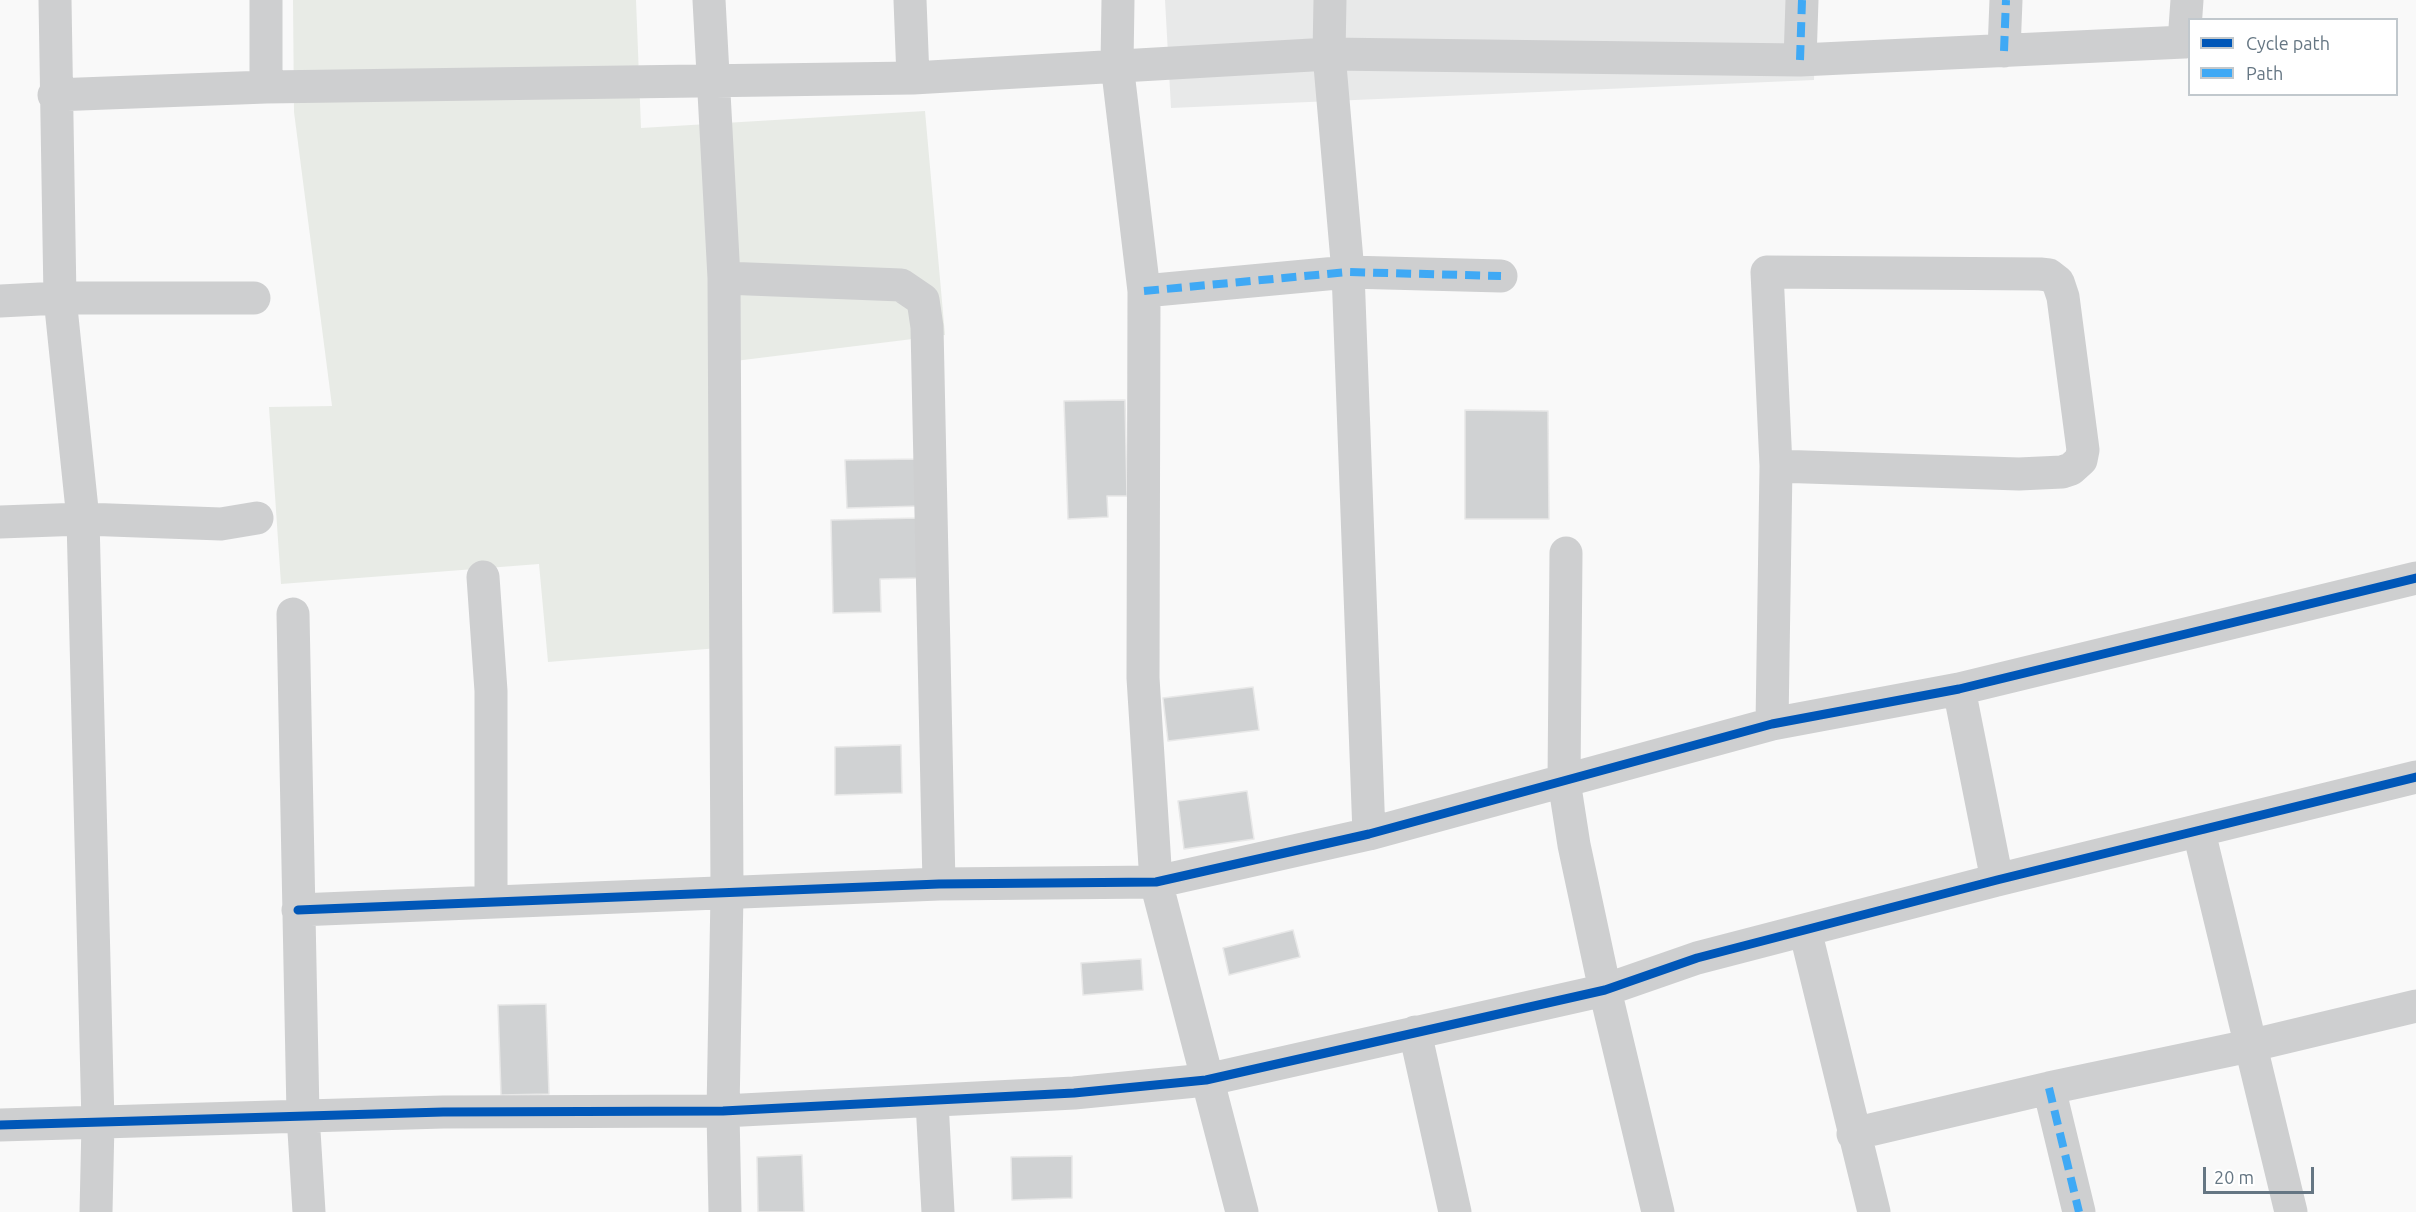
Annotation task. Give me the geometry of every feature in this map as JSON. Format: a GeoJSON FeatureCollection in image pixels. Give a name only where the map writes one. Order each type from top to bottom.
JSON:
{"type":"FeatureCollection","features":[{"type":"Feature","properties":{"kind":"street"},"geometry":{"type":"LineString","coordinates":[[55,0],[54,94],[60,298],[83,519],[98,1123],[96,1212]]}},
{"type":"Feature","properties":{"kind":"street"},"geometry":{"type":"LineString","coordinates":[[266,0],[266,87]]}},
{"type":"Feature","properties":{"kind":"street"},"geometry":{"type":"LineString","coordinates":[[709,0],[724,278],[727,894],[723,1111],[725,1212]]}},
{"type":"Feature","properties":{"kind":"street"},"geometry":{"type":"LineString","coordinates":[[910,0],[913,78]]}},
{"type":"Feature","properties":{"kind":"street"},"geometry":{"type":"LineString","coordinates":[[1118,0],[1118,64],[1144,291],[1143,678],[1156,882],[1242,1212]]}},
{"type":"Feature","properties":{"kind":"street"},"geometry":{"type":"LineString","coordinates":[[1330,0],[1329,54],[1348,272],[1369,834]]}},
{"type":"Feature","properties":{"kind":"street"},"geometry":{"type":"LineString","coordinates":[[1800,60],[1802,0]]}},
{"type":"Feature","properties":{"kind":"street"},"geometry":{"type":"LineString","coordinates":[[2004,51],[2006,0]]}},
{"type":"Feature","properties":{"kind":"street"},"geometry":{"type":"LineString","coordinates":[[2187,0],[2190,18]]}},
{"type":"Feature","properties":{"kind":"street"},"geometry":{"type":"LineString","coordinates":[[2201,18],[2211,0]]}},
{"type":"Feature","properties":{"kind":"street"},"geometry":{"type":"LineString","coordinates":[[54,94],[266,87],[913,78],[1118,64],[1329,54],[1800,60],[2004,51],[2188,33]]}},
{"type":"Feature","properties":{"kind":"street"},"geometry":{"type":"LineString","coordinates":[[1144,291],[1348,272],[1501,276]]}},
{"type":"Feature","properties":{"kind":"street"},"geometry":{"type":"LineString","coordinates":[[1772,724],[1776,466],[1767,272],[2040,274],[2049,276],[2058,282],[2063,297],[2083,450],[2081,460],[2071,469],[2062,472],[2019,474],[1776,466]]}},
{"type":"Feature","properties":{"kind":"street"},"geometry":{"type":"LineString","coordinates":[[724,278],[902,285],[923,300],[927,327],[939,884]]}},
{"type":"Feature","properties":{"kind":"street"},"geometry":{"type":"LineString","coordinates":[[0,301],[60,298],[254,298]]}},
{"type":"Feature","properties":{"kind":"street"},"geometry":{"type":"LineString","coordinates":[[0,522],[83,519],[221,524],[257,518]]}},
{"type":"Feature","properties":{"kind":"street"},"geometry":{"type":"LineString","coordinates":[[1566,553],[1564,781],[1574,845],[1605,990],[1658,1212]]}},
{"type":"Feature","properties":{"kind":"street"},"geometry":{"type":"LineString","coordinates":[[483,577],[492,714],[491,902]]}},
{"type":"Feature","properties":{"kind":"street"},"geometry":{"type":"LineString","coordinates":[[298,910],[939,884],[1156,882],[1369,834],[1772,724],[1959,689],[2416,578]]}},
{"type":"Feature","properties":{"kind":"street"},"geometry":{"type":"LineString","coordinates":[[293,614],[303,1115],[309,1212]]}},
{"type":"Feature","properties":{"kind":"street"},"geometry":{"type":"LineString","coordinates":[[1959,689],[1997,880]]}},
{"type":"Feature","properties":{"kind":"street"},"geometry":{"type":"LineString","coordinates":[[0,1125],[303,1115],[723,1111],[1074,1094],[1206,1080],[1605,990],[1696,958],[1997,880],[2416,777]]}},
{"type":"Feature","properties":{"kind":"street"},"geometry":{"type":"LineString","coordinates":[[2199,832],[2248,1047],[2291,1212]]}},
{"type":"Feature","properties":{"kind":"street"},"geometry":{"type":"LineString","coordinates":[[1805,930],[1853,1134],[1874,1212]]}},
{"type":"Feature","properties":{"kind":"street"},"geometry":{"type":"LineString","coordinates":[[1853,1134],[2049,1088],[2248,1047],[2416,1006]]}},
{"type":"Feature","properties":{"kind":"street"},"geometry":{"type":"LineString","coordinates":[[1415,1032],[1455,1212]]}},
{"type":"Feature","properties":{"kind":"street"},"geometry":{"type":"LineString","coordinates":[[2049,1088],[2079,1212]]}},
{"type":"Feature","properties":{"kind":"street"},"geometry":{"type":"LineString","coordinates":[[932,1102],[938,1212]]}},
{"type":"Feature","properties":{"kind":"shaded area"},"geometry":{"type":"Polygon","coordinates":[[[293,0],[636,0],[641,128],[925,111],[945,335],[735,361],[719,648],[548,662],[539,564],[281,584],[269,407],[332,406],[294,112],[293,0]]]}},
{"type":"Feature","properties":{"kind":"shaded area"},"geometry":{"type":"Polygon","coordinates":[[[1165,0],[1816,0],[1814,80],[1171,108],[1165,0]]]}},
{"type":"Feature","properties":{"kind":"building"},"geometry":{"type":"Polygon","coordinates":[[[1125,400],[1127,496],[1107,496],[1108,517],[1068,519],[1064,401],[1125,400]]]}},
{"type":"Feature","properties":{"kind":"building"},"geometry":{"type":"Polygon","coordinates":[[[1465,410],[1548,411],[1549,519],[1465,519],[1465,410]]]}},
{"type":"Feature","properties":{"kind":"building"},"geometry":{"type":"Polygon","coordinates":[[[920,459],[922,506],[847,508],[845,460],[920,459]]]}},
{"type":"Feature","properties":{"kind":"building"},"geometry":{"type":"Polygon","coordinates":[[[918,518],[920,578],[880,579],[881,612],[833,613],[831,520],[918,518]]]}},
{"type":"Feature","properties":{"kind":"building"},"geometry":{"type":"Polygon","coordinates":[[[1253,687],[1259,730],[1168,741],[1163,698],[1253,687]]]}},
{"type":"Feature","properties":{"kind":"building"},"geometry":{"type":"Polygon","coordinates":[[[901,745],[902,793],[835,795],[835,747],[901,745]]]}},
{"type":"Feature","properties":{"kind":"building"},"geometry":{"type":"Polygon","coordinates":[[[1247,791],[1254,839],[1184,849],[1178,801],[1247,791]]]}},
{"type":"Feature","properties":{"kind":"building"},"geometry":{"type":"Polygon","coordinates":[[[1293,930],[1300,957],[1229,975],[1223,948],[1293,930]]]}},
{"type":"Feature","properties":{"kind":"building"},"geometry":{"type":"Polygon","coordinates":[[[1141,959],[1143,990],[1083,995],[1081,963],[1141,959]]]}},
{"type":"Feature","properties":{"kind":"building"},"geometry":{"type":"Polygon","coordinates":[[[546,1004],[549,1094],[501,1095],[498,1005],[546,1004]]]}},
{"type":"Feature","properties":{"kind":"building"},"geometry":{"type":"Polygon","coordinates":[[[802,1155],[804,1212],[758,1212],[757,1157],[802,1155]]]}},
{"type":"Feature","properties":{"kind":"building"},"geometry":{"type":"Polygon","coordinates":[[[1072,1156],[1072,1198],[1012,1200],[1011,1157],[1072,1156]]]}},
{"type":"Feature","properties":{"kind":"marked path"},"geometry":{"type":"LineString","coordinates":[[1800,60],[1802,0]]}},
{"type":"Feature","properties":{"kind":"marked path"},"geometry":{"type":"LineString","coordinates":[[2004,51],[2006,0]]}},
{"type":"Feature","properties":{"kind":"marked path"},"geometry":{"type":"LineString","coordinates":[[1144,291],[1348,272],[1501,276]]}},
{"type":"Feature","properties":{"kind":"marked path"},"geometry":{"type":"LineString","coordinates":[[2049,1088],[2079,1212]]}},
{"type":"Feature","properties":{"kind":"cycle path"},"geometry":{"type":"LineString","coordinates":[[298,910],[939,884],[1156,882],[1369,834],[1772,724],[1959,689],[2416,578]]}},
{"type":"Feature","properties":{"kind":"cycle path"},"geometry":{"type":"LineString","coordinates":[[0,1125],[443,1112],[723,1111],[1074,1093],[1206,1080],[1605,990],[1697,958],[1997,880],[2416,777]]}}]}
